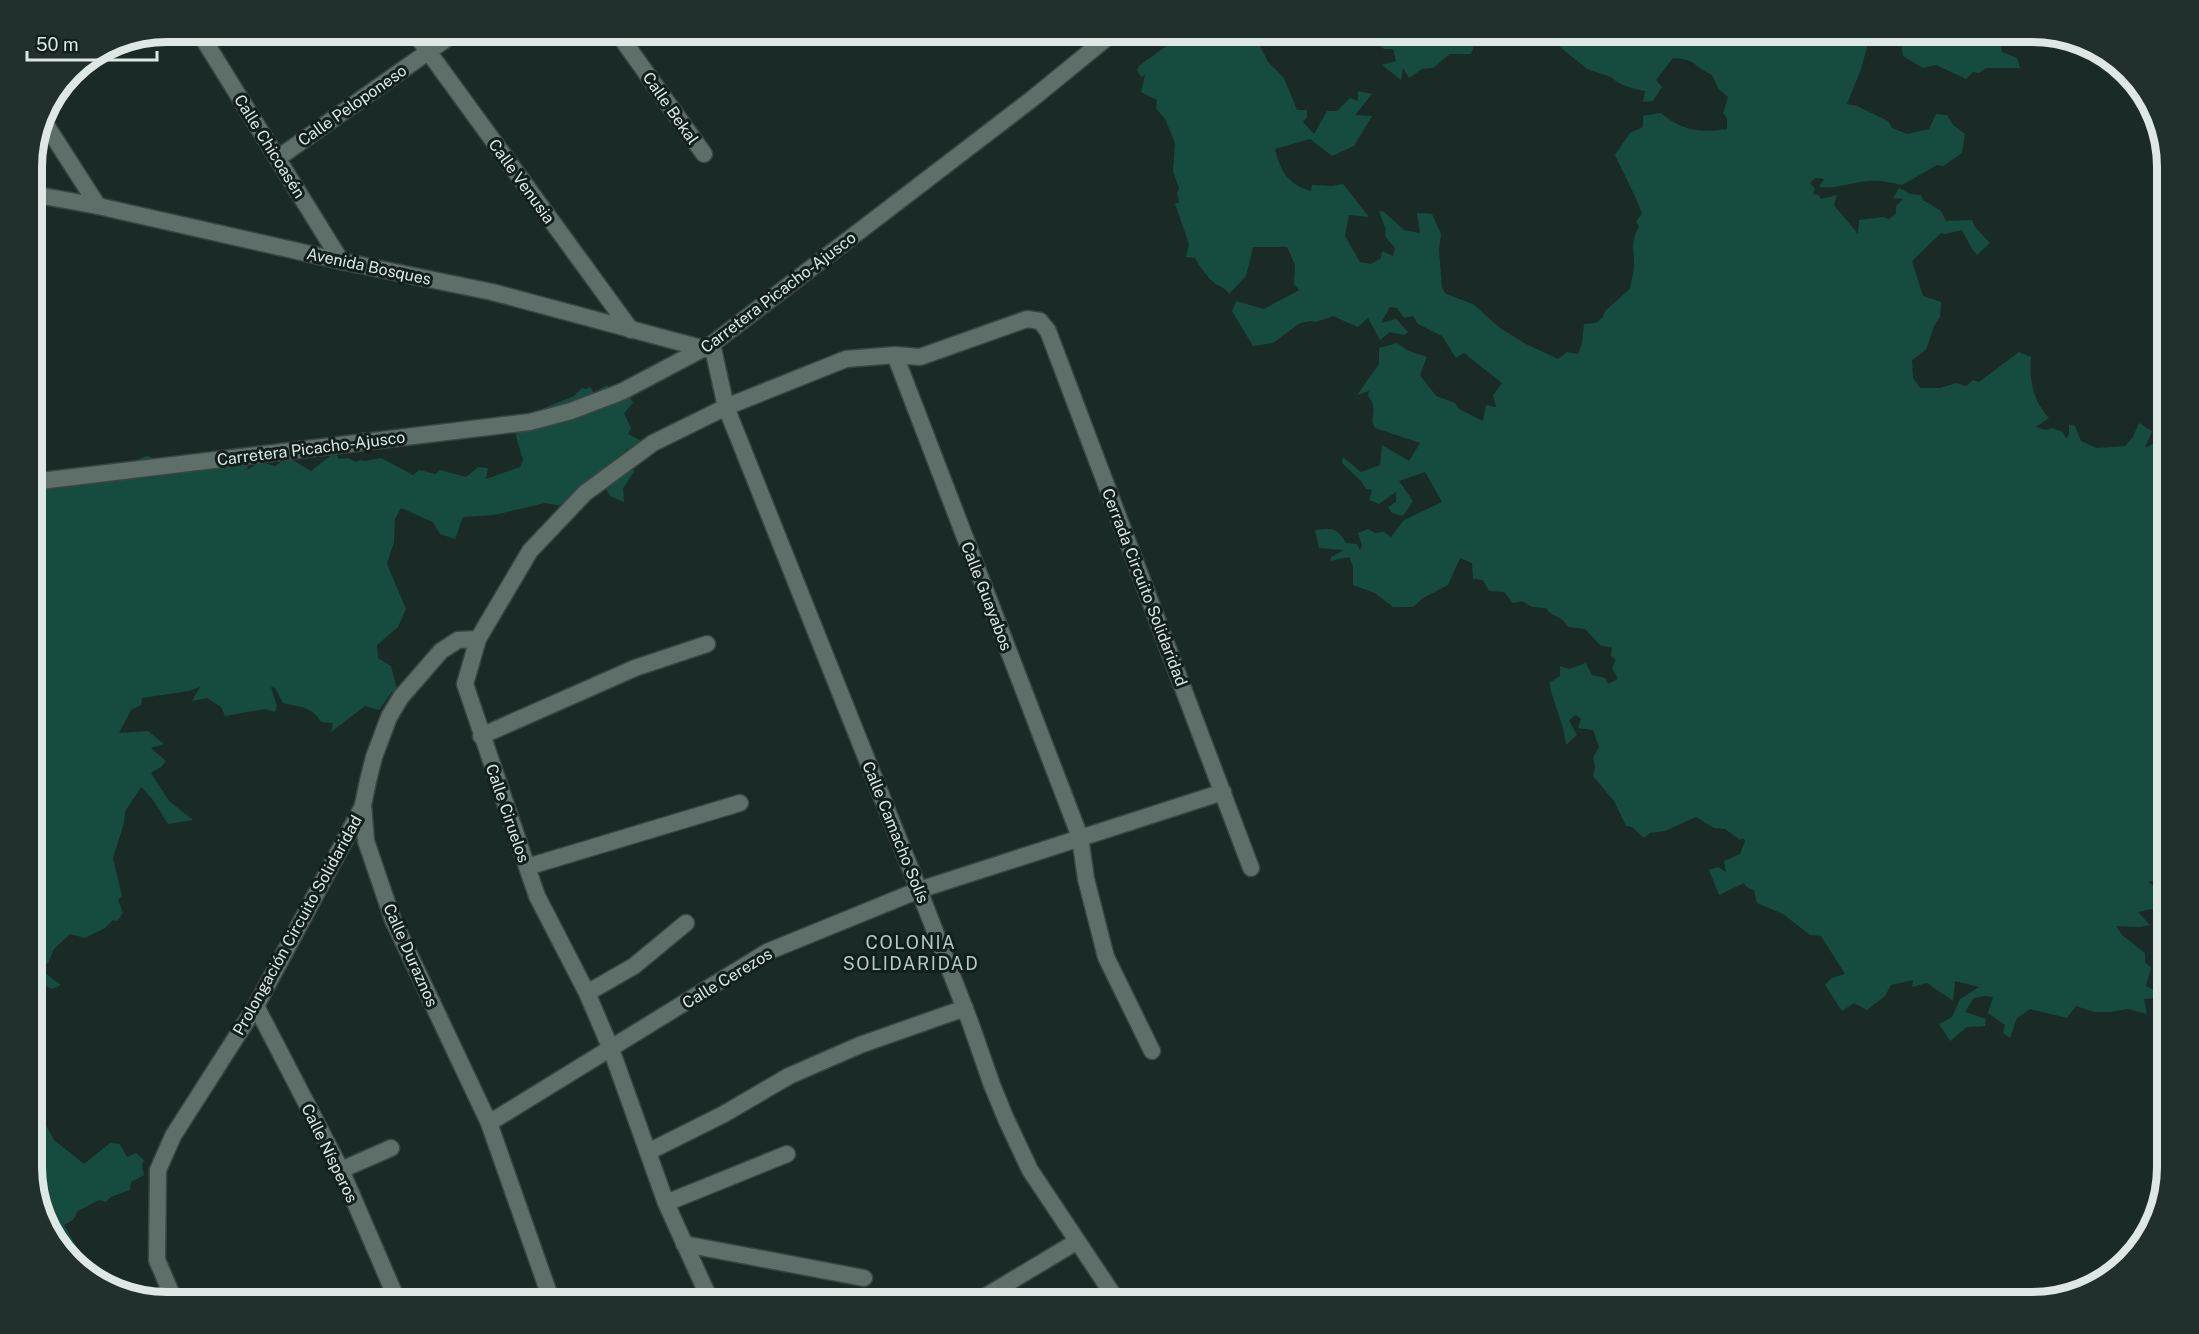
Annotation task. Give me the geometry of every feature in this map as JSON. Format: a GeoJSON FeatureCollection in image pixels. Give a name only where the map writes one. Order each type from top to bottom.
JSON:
{"type":"FeatureCollection","features":[{"type":"Feature","properties":{"kind":"street","name":"Calle Chicoasén"},"geometry":{"type":"LineString","coordinates":[[205,42],[341,261]]}},
{"type":"Feature","properties":{"kind":"street","name":"Calle Venusia"},"geometry":{"type":"LineString","coordinates":[[421,42],[631,330]]}},
{"type":"Feature","properties":{"kind":"street","name":"Calle Peloponeso"},"geometry":{"type":"LineString","coordinates":[[278,158],[441,42]]}},
{"type":"Feature","properties":{"kind":"street","name":"Calle Bekal"},"geometry":{"type":"LineString","coordinates":[[624,42],[704,154]]}},
{"type":"Feature","properties":{"kind":"street","name":"Carretera Picacho-Ajusco"},"geometry":{"type":"LineString","coordinates":[[42,481],[530,422],[571,411],[621,392],[709,346],[1032,99],[1102,42]]}},
{"type":"Feature","properties":{"kind":"street"},"geometry":{"type":"LineString","coordinates":[[49,128],[98,206]]}},
{"type":"Feature","properties":{"kind":"street","name":"Avenida Bosques"},"geometry":{"type":"LineString","coordinates":[[42,196],[492,292],[631,330],[709,346]]}},
{"type":"Feature","properties":{"kind":"street","name":"Calle Ciruelos"},"geometry":{"type":"LineString","coordinates":[[706,1292],[666,1203],[611,1049],[587,993],[537,896],[481,736],[465,684],[478,639],[530,551],[585,493],[652,443],[726,407],[846,359],[895,355],[920,357],[1027,319]]}},
{"type":"Feature","properties":{"kind":"street","name":"Cerrada Circuito Solidaridad"},"geometry":{"type":"LineString","coordinates":[[1027,319],[1040,321],[1048,332],[1251,868]]}},
{"type":"Feature","properties":{"kind":"street","name":"Calle Camacho Solís"},"geometry":{"type":"LineString","coordinates":[[709,346],[726,407],[919,890],[992,1085],[1030,1170],[1111,1292]]}},
{"type":"Feature","properties":{"kind":"street","name":"Calle Guayabos"},"geometry":{"type":"LineString","coordinates":[[895,355],[1080,837],[1086,879],[1106,957],[1152,1051]]}},
{"type":"Feature","properties":{"kind":"street","name":"Calle Duraznos"},"geometry":{"type":"LineString","coordinates":[[478,639],[458,640],[441,651],[401,698],[389,717],[374,757],[363,805],[366,841],[393,920],[489,1123],[548,1292]]}},
{"type":"Feature","properties":{"kind":"street"},"geometry":{"type":"LineString","coordinates":[[481,736],[635,668],[707,644]]}},
{"type":"Feature","properties":{"kind":"street","name":"Calle Cerezos"},"geometry":{"type":"LineString","coordinates":[[489,1123],[767,952],[919,890],[1223,792]]}},
{"type":"Feature","properties":{"kind":"street"},"geometry":{"type":"LineString","coordinates":[[527,867],[740,803]]}},
{"type":"Feature","properties":{"kind":"street","name":"Prolongación Circuito Solidaridad"},"geometry":{"type":"LineString","coordinates":[[171,1292],[157,1260],[158,1170],[173,1136],[256,1006],[363,805]]}},
{"type":"Feature","properties":{"kind":"street"},"geometry":{"type":"LineString","coordinates":[[587,993],[634,966],[686,923]]}},
{"type":"Feature","properties":{"kind":"street","name":"Calle Nísperos"},"geometry":{"type":"LineString","coordinates":[[256,1006],[341,1170],[394,1292]]}},
{"type":"Feature","properties":{"kind":"street"},"geometry":{"type":"LineString","coordinates":[[648,1152],[724,1114],[789,1076],[860,1045],[965,1008]]}},
{"type":"Feature","properties":{"kind":"street"},"geometry":{"type":"LineString","coordinates":[[341,1170],[391,1148]]}},
{"type":"Feature","properties":{"kind":"street"},"geometry":{"type":"LineString","coordinates":[[666,1203],[787,1154]]}},
{"type":"Feature","properties":{"kind":"street"},"geometry":{"type":"LineString","coordinates":[[993,1292],[1076,1242]]}},
{"type":"Feature","properties":{"kind":"street"},"geometry":{"type":"LineString","coordinates":[[684,1244],[864,1278]]}},
{"type":"Feature","properties":{"kind":"green space"},"geometry":{"type":"Polygon","coordinates":[[[1172,42],[1250,42],[1252,45],[1260,46],[1268,62],[1284,78],[1297,110],[1307,110],[1307,117],[1303,122],[1314,134],[1327,111],[1337,111],[1350,98],[1358,101],[1358,91],[1372,94],[1355,115],[1372,116],[1354,146],[1332,156],[1310,139],[1275,149],[1286,176],[1296,185],[1311,191],[1312,185],[1343,184],[1369,217],[1349,215],[1345,236],[1360,262],[1371,264],[1381,258],[1382,251],[1393,256],[1395,248],[1385,236],[1386,230],[1379,211],[1384,212],[1404,230],[1420,233],[1417,213],[1432,214],[1441,234],[1439,250],[1442,288],[1446,294],[1473,304],[1500,328],[1524,343],[1558,359],[1567,352],[1578,354],[1584,324],[1596,323],[1606,310],[1630,289],[1634,268],[1633,241],[1639,226],[1636,222],[1642,213],[1615,155],[1630,133],[1643,127],[1643,116],[1661,113],[1676,124],[1692,129],[1708,131],[1727,129],[1727,118],[1723,113],[1728,97],[1718,88],[1712,75],[1690,61],[1673,58],[1656,80],[1662,87],[1653,101],[1643,102],[1645,91],[1587,69],[1559,46],[1558,42],[1868,42],[1847,104],[1857,106],[1888,121],[1892,128],[1907,134],[1929,129],[1936,114],[1947,115],[1953,125],[1965,134],[1962,153],[1943,166],[1937,165],[1902,185],[1871,181],[1837,187],[1819,187],[1824,179],[1815,178],[1810,183],[1815,189],[1813,194],[1819,195],[1821,199],[1837,195],[1834,205],[1858,234],[1859,220],[1883,217],[1889,219],[1896,213],[1896,206],[1903,199],[1893,198],[1899,188],[1910,194],[1921,195],[1923,200],[1941,211],[1946,221],[1972,220],[1975,227],[1990,243],[1977,255],[1962,230],[1941,233],[1912,261],[1923,296],[1941,302],[1940,317],[1934,326],[1926,350],[1912,360],[1913,378],[1920,388],[1940,388],[1956,383],[1966,386],[1973,380],[1979,382],[2019,352],[2031,357],[2033,390],[2039,405],[2049,418],[2036,427],[2046,430],[2052,428],[2063,432],[2066,439],[2069,434],[2069,424],[2075,426],[2081,441],[2097,448],[2125,446],[2133,437],[2139,423],[2152,431],[2145,448],[2157,444],[2157,883],[2148,882],[2157,889],[2157,910],[2152,909],[2138,912],[2150,925],[2116,926],[2122,935],[2145,953],[2145,962],[2151,968],[2146,986],[2157,992],[2157,997],[2144,999],[2147,1014],[2128,1009],[2094,1012],[2076,1006],[2067,1018],[2030,1009],[2017,1018],[2010,1038],[2003,1033],[2005,1025],[1988,1013],[1993,997],[1984,996],[1974,998],[1965,1012],[1986,1019],[1985,1026],[1967,1027],[1950,1041],[1939,1024],[1952,1017],[1960,999],[1979,987],[1955,981],[1953,1001],[1927,983],[1912,987],[1913,980],[1891,985],[1885,996],[1867,1010],[1854,1003],[1842,1011],[1825,985],[1832,978],[1845,974],[1821,936],[1810,935],[1783,914],[1757,903],[1754,890],[1746,887],[1744,883],[1719,895],[1709,870],[1718,867],[1726,872],[1724,861],[1740,854],[1745,841],[1743,838],[1740,840],[1725,829],[1714,828],[1696,817],[1665,831],[1650,833],[1644,838],[1632,827],[1626,826],[1614,801],[1593,776],[1595,767],[1593,758],[1599,747],[1593,730],[1578,728],[1581,719],[1576,715],[1569,720],[1577,735],[1566,745],[1549,683],[1560,676],[1560,666],[1569,669],[1586,663],[1592,675],[1605,678],[1608,684],[1618,679],[1612,668],[1616,660],[1611,656],[1612,647],[1601,646],[1585,629],[1568,627],[1563,620],[1551,614],[1546,608],[1532,607],[1522,601],[1513,603],[1504,592],[1489,591],[1483,580],[1473,579],[1472,563],[1460,558],[1448,585],[1423,598],[1413,607],[1393,607],[1375,593],[1353,585],[1353,566],[1349,557],[1330,561],[1331,557],[1344,550],[1319,548],[1315,530],[1337,531],[1346,543],[1357,544],[1360,550],[1362,545],[1358,533],[1368,529],[1375,533],[1384,532],[1391,537],[1404,520],[1442,502],[1425,472],[1399,481],[1413,501],[1403,516],[1392,513],[1388,507],[1396,502],[1396,492],[1379,504],[1369,500],[1372,490],[1366,489],[1342,463],[1343,457],[1361,472],[1380,465],[1382,445],[1409,461],[1420,443],[1375,428],[1372,421],[1373,408],[1368,396],[1369,391],[1357,395],[1379,364],[1379,348],[1397,343],[1407,350],[1427,357],[1420,375],[1436,396],[1455,403],[1459,409],[1483,421],[1486,405],[1496,407],[1493,395],[1502,383],[1464,353],[1456,358],[1442,336],[1418,324],[1413,316],[1404,318],[1397,308],[1390,307],[1381,323],[1396,319],[1408,332],[1404,335],[1390,332],[1380,340],[1368,318],[1358,327],[1333,316],[1316,322],[1300,323],[1273,343],[1253,346],[1232,311],[1236,301],[1264,309],[1299,290],[1294,284],[1295,265],[1287,247],[1253,247],[1246,276],[1229,294],[1202,270],[1195,258],[1186,257],[1189,244],[1175,204],[1179,202],[1177,193],[1179,188],[1173,171],[1175,143],[1165,119],[1156,108],[1157,100],[1141,92],[1145,75],[1141,77],[1137,70],[1140,65],[1172,42]]]}},
{"type":"Feature","properties":{"kind":"green space"},"geometry":{"type":"Polygon","coordinates":[[[1375,42],[1476,42],[1471,54],[1450,54],[1433,68],[1422,69],[1409,78],[1403,68],[1401,80],[1382,65],[1396,61],[1393,49],[1384,49],[1375,42]]]}},
{"type":"Feature","properties":{"kind":"green space"},"geometry":{"type":"Polygon","coordinates":[[[1901,42],[2000,42],[2002,52],[2017,58],[2020,68],[1986,68],[1979,73],[1973,72],[1966,79],[1936,65],[1923,68],[1903,56],[1901,42]]]}},
{"type":"Feature","properties":{"kind":"green space"},"geometry":{"type":"Polygon","coordinates":[[[607,385],[609,388],[626,389],[633,403],[624,413],[631,428],[628,434],[641,441],[629,451],[627,448],[624,454],[628,462],[623,472],[635,470],[623,489],[624,502],[610,496],[606,489],[567,507],[545,503],[494,515],[463,517],[455,539],[440,534],[433,522],[401,508],[395,519],[394,542],[387,564],[406,609],[398,627],[377,645],[378,658],[391,666],[397,689],[392,692],[379,710],[365,706],[331,732],[333,723],[321,722],[309,710],[283,703],[275,688],[271,687],[277,706],[275,712],[265,709],[225,716],[221,707],[207,698],[192,701],[200,687],[189,691],[142,698],[141,705],[131,710],[119,733],[148,731],[164,744],[151,748],[166,761],[151,773],[169,801],[193,820],[168,824],[153,800],[141,787],[125,812],[124,823],[113,858],[122,896],[118,899],[123,913],[117,921],[113,920],[105,928],[85,938],[70,934],[54,949],[48,963],[42,966],[42,483],[54,477],[80,486],[146,456],[164,461],[234,466],[249,460],[247,470],[260,462],[275,466],[285,459],[291,459],[311,471],[335,452],[339,459],[348,458],[356,462],[381,458],[413,475],[419,470],[435,474],[440,470],[466,477],[478,467],[488,468],[486,479],[520,467],[523,460],[516,436],[519,418],[574,396],[582,388],[590,387],[594,393],[607,385]]]}},
{"type":"Feature","properties":{"kind":"green space"},"geometry":{"type":"Polygon","coordinates":[[[42,971],[61,985],[52,989],[42,984],[42,971]]]}},
{"type":"Feature","properties":{"kind":"green space"},"geometry":{"type":"Polygon","coordinates":[[[42,1120],[54,1140],[84,1164],[110,1143],[120,1144],[127,1157],[136,1153],[144,1160],[142,1166],[144,1175],[131,1182],[130,1190],[111,1197],[106,1202],[99,1200],[78,1211],[73,1220],[64,1225],[84,1260],[63,1236],[55,1222],[44,1191],[42,1120]]]}},
{"type":"Feature","properties":{"kind":"district","name":"COLONIA SOLIDARIDAD"},"geometry":{"type":"Point","coordinates":[911,953]}}]}
